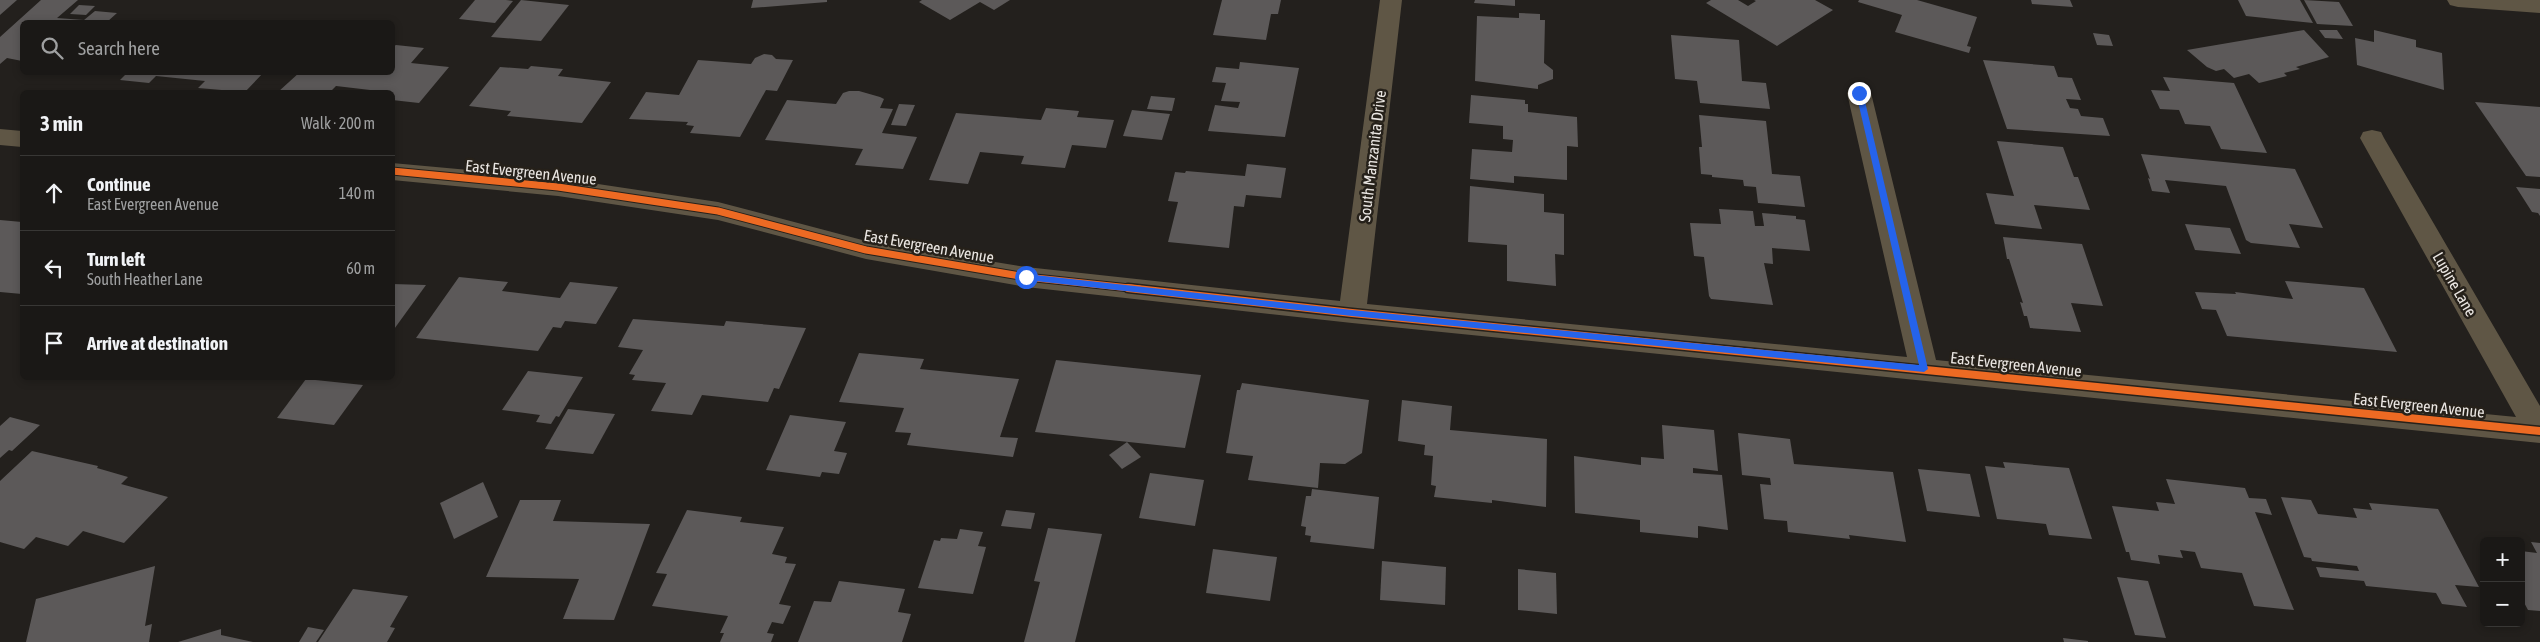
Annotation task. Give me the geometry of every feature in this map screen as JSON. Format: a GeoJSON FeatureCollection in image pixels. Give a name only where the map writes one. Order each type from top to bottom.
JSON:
{"type":"FeatureCollection","features":[{"type":"Feature","properties":{"kind":"street","name":"South Manzanita Drive"},"geometry":{"type":"LineString","coordinates":[[1352,313],[1391,0]]}},
{"type":"Feature","properties":{"kind":"street"},"geometry":{"type":"LineString","coordinates":[[2458,0],[2540,6]]}},
{"type":"Feature","properties":{"kind":"street"},"geometry":{"type":"LineString","coordinates":[[1859,93],[1924,369]]}},
{"type":"Feature","properties":{"kind":"street"},"geometry":{"type":"LineString","coordinates":[[0,137],[20,139]]}},
{"type":"Feature","properties":{"kind":"street","name":"Lupine Lane"},"geometry":{"type":"LineString","coordinates":[[2372,138],[2540,431]]}},
{"type":"Feature","properties":{"kind":"street","name":"East Evergreen Avenue"},"geometry":{"type":"LineString","coordinates":[[395,171],[558,187],[718,211],[866,250],[1026,277],[1352,313],[2540,431]]}},
{"type":"Feature","properties":{"kind":"building"},"geometry":{"type":"Polygon","coordinates":[[[0,0],[17,0],[0,15],[0,0]]]}},
{"type":"Feature","properties":{"kind":"building"},"geometry":{"type":"Polygon","coordinates":[[[41,0],[78,0],[57,18],[84,20],[20,20],[20,61],[7,58],[0,64],[0,37],[41,0]]]}},
{"type":"Feature","properties":{"kind":"building"},"geometry":{"type":"Polygon","coordinates":[[[475,0],[513,1],[495,23],[459,19],[475,0]]]}},
{"type":"Feature","properties":{"kind":"building"},"geometry":{"type":"Polygon","coordinates":[[[521,0],[569,5],[541,41],[491,37],[521,0]]]}},
{"type":"Feature","properties":{"kind":"building"},"geometry":{"type":"Polygon","coordinates":[[[753,0],[827,0],[827,2],[751,8],[753,0]]]}},
{"type":"Feature","properties":{"kind":"building"},"geometry":{"type":"Polygon","coordinates":[[[922,0],[1010,0],[994,10],[980,2],[950,20],[919,2],[922,0]]]}},
{"type":"Feature","properties":{"kind":"building"},"geometry":{"type":"Polygon","coordinates":[[[1222,0],[1281,0],[1278,14],[1271,14],[1266,40],[1213,35],[1222,0]]]}},
{"type":"Feature","properties":{"kind":"building"},"geometry":{"type":"Polygon","coordinates":[[[1475,0],[1515,0],[1515,6],[1474,3],[1475,0]]]}},
{"type":"Feature","properties":{"kind":"building"},"geometry":{"type":"Polygon","coordinates":[[[1711,0],[1738,0],[1748,6],[1756,1],[1754,0],[1815,0],[1833,10],[1777,46],[1706,3],[1711,0]]]}},
{"type":"Feature","properties":{"kind":"building"},"geometry":{"type":"Polygon","coordinates":[[[1859,0],[1917,0],[1977,17],[1967,46],[1971,47],[1969,53],[1895,32],[1902,15],[1858,2],[1859,0]]]}},
{"type":"Feature","properties":{"kind":"building"},"geometry":{"type":"Polygon","coordinates":[[[2031,0],[2070,0],[2073,7],[2032,4],[2031,0]]]}},
{"type":"Feature","properties":{"kind":"building"},"geometry":{"type":"Polygon","coordinates":[[[2238,0],[2300,0],[2313,23],[2246,16],[2238,0]]]}},
{"type":"Feature","properties":{"kind":"building"},"geometry":{"type":"Polygon","coordinates":[[[2304,0],[2339,2],[2353,26],[2317,24],[2304,0]]]}},
{"type":"Feature","properties":{"kind":"building"},"geometry":{"type":"Polygon","coordinates":[[[79,5],[95,6],[86,15],[70,14],[79,5]]]}},
{"type":"Feature","properties":{"kind":"building"},"geometry":{"type":"Polygon","coordinates":[[[95,11],[117,13],[109,20],[84,20],[95,11]]]}},
{"type":"Feature","properties":{"kind":"building"},"geometry":{"type":"Polygon","coordinates":[[[1519,13],[1540,14],[1540,20],[1545,20],[1544,63],[1553,70],[1553,79],[1538,85],[1538,89],[1475,81],[1477,16],[1519,18],[1519,13]]]}},
{"type":"Feature","properties":{"kind":"building"},"geometry":{"type":"Polygon","coordinates":[[[2304,30],[2329,57],[2296,67],[2300,69],[2284,73],[2287,76],[2259,83],[2249,74],[2234,78],[2224,69],[2216,71],[2207,67],[2187,50],[2304,30]]]}},
{"type":"Feature","properties":{"kind":"building"},"geometry":{"type":"Polygon","coordinates":[[[2319,30],[2337,30],[2343,39],[2325,38],[2319,30]]]}},
{"type":"Feature","properties":{"kind":"building"},"geometry":{"type":"Polygon","coordinates":[[[2374,30],[2416,40],[2416,47],[2442,53],[2444,90],[2357,65],[2355,38],[2374,42],[2374,30]]]}},
{"type":"Feature","properties":{"kind":"building"},"geometry":{"type":"Polygon","coordinates":[[[2093,33],[2109,35],[2113,46],[2097,45],[2093,33]]]}},
{"type":"Feature","properties":{"kind":"building"},"geometry":{"type":"Polygon","coordinates":[[[1671,35],[1739,40],[1742,81],[1766,83],[1770,109],[1700,103],[1697,81],[1675,79],[1671,35]]]}},
{"type":"Feature","properties":{"kind":"building"},"geometry":{"type":"Polygon","coordinates":[[[395,46],[424,48],[411,63],[449,67],[419,103],[395,100],[395,90],[370,90],[336,86],[332,90],[280,90],[297,75],[395,75],[395,46]]]}},
{"type":"Feature","properties":{"kind":"building"},"geometry":{"type":"Polygon","coordinates":[[[764,54],[772,55],[776,59],[793,60],[777,91],[766,90],[740,137],[690,133],[694,126],[686,125],[688,122],[629,119],[646,92],[679,95],[698,60],[751,64],[755,58],[764,54]]]}},
{"type":"Feature","properties":{"kind":"building"},"geometry":{"type":"Polygon","coordinates":[[[1983,60],[2054,66],[2058,77],[2072,78],[2081,100],[2066,99],[2070,108],[2078,109],[2081,116],[2103,118],[2110,136],[2007,129],[1983,60]]]}},
{"type":"Feature","properties":{"kind":"building"},"geometry":{"type":"Polygon","coordinates":[[[1240,62],[1299,68],[1285,137],[1208,131],[1215,105],[1238,108],[1240,102],[1221,101],[1226,83],[1212,82],[1216,67],[1239,69],[1240,62]]]}},
{"type":"Feature","properties":{"kind":"building"},"geometry":{"type":"Polygon","coordinates":[[[531,66],[563,69],[558,76],[611,82],[582,123],[507,116],[511,111],[469,106],[500,67],[528,69],[531,66]]]}},
{"type":"Feature","properties":{"kind":"building"},"geometry":{"type":"Polygon","coordinates":[[[125,75],[261,75],[247,90],[198,88],[205,81],[156,76],[149,83],[120,80],[125,75]]]}},
{"type":"Feature","properties":{"kind":"building"},"geometry":{"type":"Polygon","coordinates":[[[2163,77],[2234,83],[2267,153],[2221,149],[2210,126],[2185,124],[2179,110],[2160,109],[2151,90],[2170,91],[2163,77]]]}},
{"type":"Feature","properties":{"kind":"building"},"geometry":{"type":"Polygon","coordinates":[[[859,91],[880,97],[884,99],[880,108],[893,109],[882,133],[917,137],[903,169],[855,165],[863,149],[765,140],[787,100],[836,104],[843,93],[859,91]]]}},
{"type":"Feature","properties":{"kind":"building"},"geometry":{"type":"Polygon","coordinates":[[[1471,95],[1525,100],[1525,104],[1528,104],[1528,112],[1577,117],[1578,147],[1567,146],[1567,180],[1514,176],[1514,183],[1470,179],[1472,149],[1512,152],[1513,140],[1503,139],[1503,126],[1469,123],[1471,95]]]}},
{"type":"Feature","properties":{"kind":"building"},"geometry":{"type":"Polygon","coordinates":[[[1151,96],[1175,98],[1172,111],[1147,109],[1151,96]]]}},
{"type":"Feature","properties":{"kind":"building"},"geometry":{"type":"Polygon","coordinates":[[[2475,102],[2540,107],[2540,177],[2526,176],[2475,102]]]}},
{"type":"Feature","properties":{"kind":"building"},"geometry":{"type":"Polygon","coordinates":[[[899,104],[915,105],[906,126],[891,125],[899,104]]]}},
{"type":"Feature","properties":{"kind":"building"},"geometry":{"type":"Polygon","coordinates":[[[1046,108],[1079,111],[1077,117],[1114,120],[1106,148],[1072,145],[1065,168],[1021,164],[1024,156],[980,152],[968,184],[929,180],[956,113],[1041,120],[1046,108]]]}},
{"type":"Feature","properties":{"kind":"building"},"geometry":{"type":"Polygon","coordinates":[[[1132,110],[1170,114],[1162,140],[1123,136],[1132,110]]]}},
{"type":"Feature","properties":{"kind":"building"},"geometry":{"type":"Polygon","coordinates":[[[1699,115],[1766,121],[1772,174],[1800,176],[1805,207],[1758,203],[1756,187],[1744,186],[1743,180],[1701,174],[1699,147],[1702,147],[1699,115]]]}},
{"type":"Feature","properties":{"kind":"building"},"geometry":{"type":"Polygon","coordinates":[[[1997,141],[2063,147],[2074,177],[2078,177],[2090,210],[2034,205],[2042,229],[1995,224],[1986,193],[2014,196],[1997,141]]]}},
{"type":"Feature","properties":{"kind":"building"},"geometry":{"type":"Polygon","coordinates":[[[2141,154],[2295,169],[2323,228],[2289,224],[2300,248],[2251,243],[2246,240],[2226,186],[2165,180],[2170,193],[2152,191],[2148,178],[2150,179],[2141,154]]]}},
{"type":"Feature","properties":{"kind":"building"},"geometry":{"type":"Polygon","coordinates":[[[1247,164],[1286,168],[1281,198],[1246,195],[1244,207],[1234,206],[1229,248],[1168,242],[1178,202],[1168,201],[1175,172],[1185,173],[1186,171],[1245,176],[1247,164]]]}},
{"type":"Feature","properties":{"kind":"building"},"geometry":{"type":"Polygon","coordinates":[[[1470,186],[1544,194],[1544,212],[1564,214],[1564,255],[1555,254],[1556,286],[1507,281],[1507,245],[1468,242],[1470,186]]]}},
{"type":"Feature","properties":{"kind":"building"},"geometry":{"type":"Polygon","coordinates":[[[2516,187],[2540,189],[2540,216],[2538,213],[2532,212],[2516,187]]]}},
{"type":"Feature","properties":{"kind":"building"},"geometry":{"type":"Polygon","coordinates":[[[1719,209],[1753,211],[1755,226],[1764,226],[1762,213],[1796,216],[1796,219],[1805,220],[1810,251],[1772,248],[1773,264],[1764,263],[1773,305],[1711,299],[1709,296],[1704,257],[1694,256],[1690,223],[1721,224],[1719,209]]]}},
{"type":"Feature","properties":{"kind":"building"},"geometry":{"type":"Polygon","coordinates":[[[0,220],[20,222],[20,294],[0,292],[0,220]]]}},
{"type":"Feature","properties":{"kind":"building"},"geometry":{"type":"Polygon","coordinates":[[[2185,224],[2230,228],[2241,254],[2195,250],[2185,224]]]}},
{"type":"Feature","properties":{"kind":"building"},"geometry":{"type":"Polygon","coordinates":[[[2003,237],[2082,244],[2103,306],[2071,303],[2081,332],[2030,328],[2027,316],[2024,316],[2020,302],[2023,303],[2009,259],[2007,259],[2003,237]]]}},
{"type":"Feature","properties":{"kind":"building"},"geometry":{"type":"Polygon","coordinates":[[[459,277],[508,282],[502,291],[560,298],[570,282],[618,287],[596,324],[565,321],[561,328],[553,327],[538,351],[416,338],[459,277]]]}},
{"type":"Feature","properties":{"kind":"building"},"geometry":{"type":"Polygon","coordinates":[[[2285,281],[2364,288],[2397,352],[2227,336],[2216,310],[2202,309],[2195,292],[2236,294],[2235,292],[2293,299],[2285,281]]]}},
{"type":"Feature","properties":{"kind":"building"},"geometry":{"type":"Polygon","coordinates":[[[395,284],[426,285],[395,328],[395,284]]]}},
{"type":"Feature","properties":{"kind":"building"},"geometry":{"type":"Polygon","coordinates":[[[633,319],[724,326],[726,321],[806,328],[779,389],[774,388],[768,402],[702,395],[692,415],[651,411],[666,383],[632,380],[635,375],[629,374],[643,350],[618,347],[633,319]]]}},
{"type":"Feature","properties":{"kind":"building"},"geometry":{"type":"Polygon","coordinates":[[[859,353],[924,359],[920,369],[1019,379],[1000,437],[1018,438],[1013,457],[907,445],[911,433],[895,432],[904,408],[839,402],[859,353]]]}},
{"type":"Feature","properties":{"kind":"building"},"geometry":{"type":"Polygon","coordinates":[[[1056,360],[1201,375],[1185,448],[1035,432],[1056,360]]]}},
{"type":"Feature","properties":{"kind":"building"},"geometry":{"type":"Polygon","coordinates":[[[528,371],[583,377],[559,417],[556,416],[551,424],[536,422],[540,415],[502,410],[528,371]]]}},
{"type":"Feature","properties":{"kind":"building"},"geometry":{"type":"Polygon","coordinates":[[[305,380],[363,385],[334,425],[277,418],[305,380]]]}},
{"type":"Feature","properties":{"kind":"building"},"geometry":{"type":"Polygon","coordinates":[[[1242,383],[1369,400],[1362,453],[1345,464],[1320,463],[1318,488],[1248,480],[1253,456],[1226,453],[1237,390],[1240,390],[1242,383]]]}},
{"type":"Feature","properties":{"kind":"building"},"geometry":{"type":"Polygon","coordinates":[[[1402,400],[1452,406],[1450,430],[1547,439],[1546,507],[1492,500],[1492,503],[1434,497],[1436,486],[1431,485],[1433,456],[1424,455],[1425,445],[1398,441],[1402,400]]]}},
{"type":"Feature","properties":{"kind":"building"},"geometry":{"type":"Polygon","coordinates":[[[568,409],[615,414],[593,454],[545,449],[568,409]]]}},
{"type":"Feature","properties":{"kind":"building"},"geometry":{"type":"Polygon","coordinates":[[[790,415],[846,422],[834,451],[847,453],[839,474],[822,472],[820,477],[766,470],[790,415]]]}},
{"type":"Feature","properties":{"kind":"building"},"geometry":{"type":"Polygon","coordinates":[[[10,417],[40,425],[12,451],[9,450],[0,458],[0,426],[10,417]]]}},
{"type":"Feature","properties":{"kind":"building"},"geometry":{"type":"Polygon","coordinates":[[[1662,425],[1714,430],[1718,471],[1693,468],[1693,473],[1722,475],[1728,530],[1698,526],[1698,538],[1640,532],[1640,520],[1575,513],[1574,456],[1641,465],[1641,457],[1664,459],[1662,425]]]}},
{"type":"Feature","properties":{"kind":"building"},"geometry":{"type":"Polygon","coordinates":[[[1738,433],[1790,439],[1794,464],[1893,472],[1906,542],[1849,535],[1850,539],[1788,532],[1787,521],[1764,519],[1760,484],[1771,485],[1770,478],[1742,475],[1738,433]]]}},
{"type":"Feature","properties":{"kind":"building"},"geometry":{"type":"Polygon","coordinates":[[[1127,442],[1141,457],[1122,469],[1109,455],[1127,442]]]}},
{"type":"Feature","properties":{"kind":"building"},"geometry":{"type":"Polygon","coordinates":[[[32,451],[98,466],[97,468],[128,477],[121,484],[168,497],[124,543],[83,531],[68,546],[36,537],[24,549],[0,542],[0,481],[32,451]]]}},
{"type":"Feature","properties":{"kind":"building"},"geometry":{"type":"Polygon","coordinates":[[[2003,462],[2069,468],[2092,539],[2049,535],[2046,524],[1997,519],[1985,466],[2005,468],[2003,462]]]}},
{"type":"Feature","properties":{"kind":"building"},"geometry":{"type":"Polygon","coordinates":[[[1918,469],[1970,474],[1980,517],[1927,511],[1918,469]]]}},
{"type":"Feature","properties":{"kind":"building"},"geometry":{"type":"Polygon","coordinates":[[[1150,473],[1204,480],[1195,526],[1139,518],[1150,473]]]}},
{"type":"Feature","properties":{"kind":"building"},"geometry":{"type":"Polygon","coordinates":[[[2166,479],[2245,488],[2249,498],[2266,499],[2272,515],[2255,512],[2294,610],[2254,606],[2242,573],[2201,568],[2195,552],[2180,550],[2183,558],[2158,555],[2160,564],[2131,560],[2129,552],[2126,552],[2112,506],[2159,511],[2156,502],[2175,504],[2166,479]]]}},
{"type":"Feature","properties":{"kind":"building"},"geometry":{"type":"Polygon","coordinates":[[[483,482],[498,517],[454,539],[440,503],[483,482]]]}},
{"type":"Feature","properties":{"kind":"building"},"geometry":{"type":"Polygon","coordinates":[[[1312,489],[1379,497],[1374,549],[1310,542],[1311,536],[1305,535],[1306,527],[1301,526],[1306,496],[1311,496],[1312,489]]]}},
{"type":"Feature","properties":{"kind":"building"},"geometry":{"type":"Polygon","coordinates":[[[2281,497],[2311,500],[2318,514],[2357,518],[2353,508],[2372,510],[2369,503],[2438,509],[2479,587],[2455,585],[2467,607],[2442,604],[2436,593],[2366,586],[2364,581],[2320,577],[2316,567],[2359,571],[2357,566],[2312,561],[2311,558],[2304,557],[2281,497]]]}},
{"type":"Feature","properties":{"kind":"building"},"geometry":{"type":"Polygon","coordinates":[[[520,500],[561,500],[553,521],[650,524],[614,620],[563,619],[579,579],[486,577],[520,500]]]}},
{"type":"Feature","properties":{"kind":"building"},"geometry":{"type":"Polygon","coordinates":[[[687,510],[742,517],[740,522],[784,527],[772,554],[787,557],[785,563],[796,564],[779,604],[791,606],[783,624],[772,622],[767,633],[774,634],[771,642],[720,642],[724,633],[720,633],[728,616],[652,606],[667,574],[656,573],[687,510]]]}},
{"type":"Feature","properties":{"kind":"building"},"geometry":{"type":"Polygon","coordinates":[[[1006,510],[1035,513],[1031,529],[1001,526],[1006,510]]]}},
{"type":"Feature","properties":{"kind":"building"},"geometry":{"type":"Polygon","coordinates":[[[1048,528],[1102,534],[1075,642],[1024,642],[1040,582],[1034,581],[1048,528]]]}},
{"type":"Feature","properties":{"kind":"building"},"geometry":{"type":"Polygon","coordinates":[[[960,529],[983,532],[978,546],[986,547],[973,594],[918,588],[934,540],[940,541],[941,538],[957,539],[960,529]]]}},
{"type":"Feature","properties":{"kind":"building"},"geometry":{"type":"Polygon","coordinates":[[[2531,542],[2540,543],[2540,611],[2528,610],[2525,604],[2525,552],[2537,553],[2531,542]]]}},
{"type":"Feature","properties":{"kind":"building"},"geometry":{"type":"Polygon","coordinates":[[[1213,549],[1277,557],[1270,601],[1206,593],[1213,549]]]}},
{"type":"Feature","properties":{"kind":"building"},"geometry":{"type":"Polygon","coordinates":[[[1382,561],[1446,567],[1445,605],[1380,600],[1382,561]]]}},
{"type":"Feature","properties":{"kind":"building"},"geometry":{"type":"Polygon","coordinates":[[[155,566],[145,626],[152,624],[149,642],[26,642],[36,599],[155,566]]]}},
{"type":"Feature","properties":{"kind":"building"},"geometry":{"type":"Polygon","coordinates":[[[1518,569],[1556,573],[1557,614],[1518,610],[1518,569]]]}},
{"type":"Feature","properties":{"kind":"building"},"geometry":{"type":"Polygon","coordinates":[[[2117,577],[2148,581],[2166,638],[2135,635],[2117,577]]]}},
{"type":"Feature","properties":{"kind":"building"},"geometry":{"type":"Polygon","coordinates":[[[839,581],[905,589],[898,612],[911,614],[902,642],[798,642],[814,601],[831,602],[839,581]]]}},
{"type":"Feature","properties":{"kind":"building"},"geometry":{"type":"Polygon","coordinates":[[[353,589],[408,596],[390,627],[395,628],[387,642],[318,642],[353,589]]]}},
{"type":"Feature","properties":{"kind":"building"},"geometry":{"type":"Polygon","coordinates":[[[308,627],[324,630],[316,642],[299,642],[308,627]]]}},
{"type":"Feature","properties":{"kind":"building"},"geometry":{"type":"Polygon","coordinates":[[[221,629],[221,635],[253,642],[178,642],[221,629]]]}},
{"type":"Feature","properties":{"kind":"building"},"geometry":{"type":"Polygon","coordinates":[[[2063,638],[2088,641],[2088,642],[2064,642],[2063,638]]]}},
{"type":"Feature","properties":{"kind":"cycle path"},"geometry":{"type":"LineString","coordinates":[[395,171],[558,187],[718,211],[866,250],[1026,277],[1352,313],[2540,431]]}},
{"type":"Feature","properties":{"kind":"route"},"geometry":{"type":"LineString","coordinates":[[1026,277],[1352,313],[1924,369],[1859,93]]}}]}
